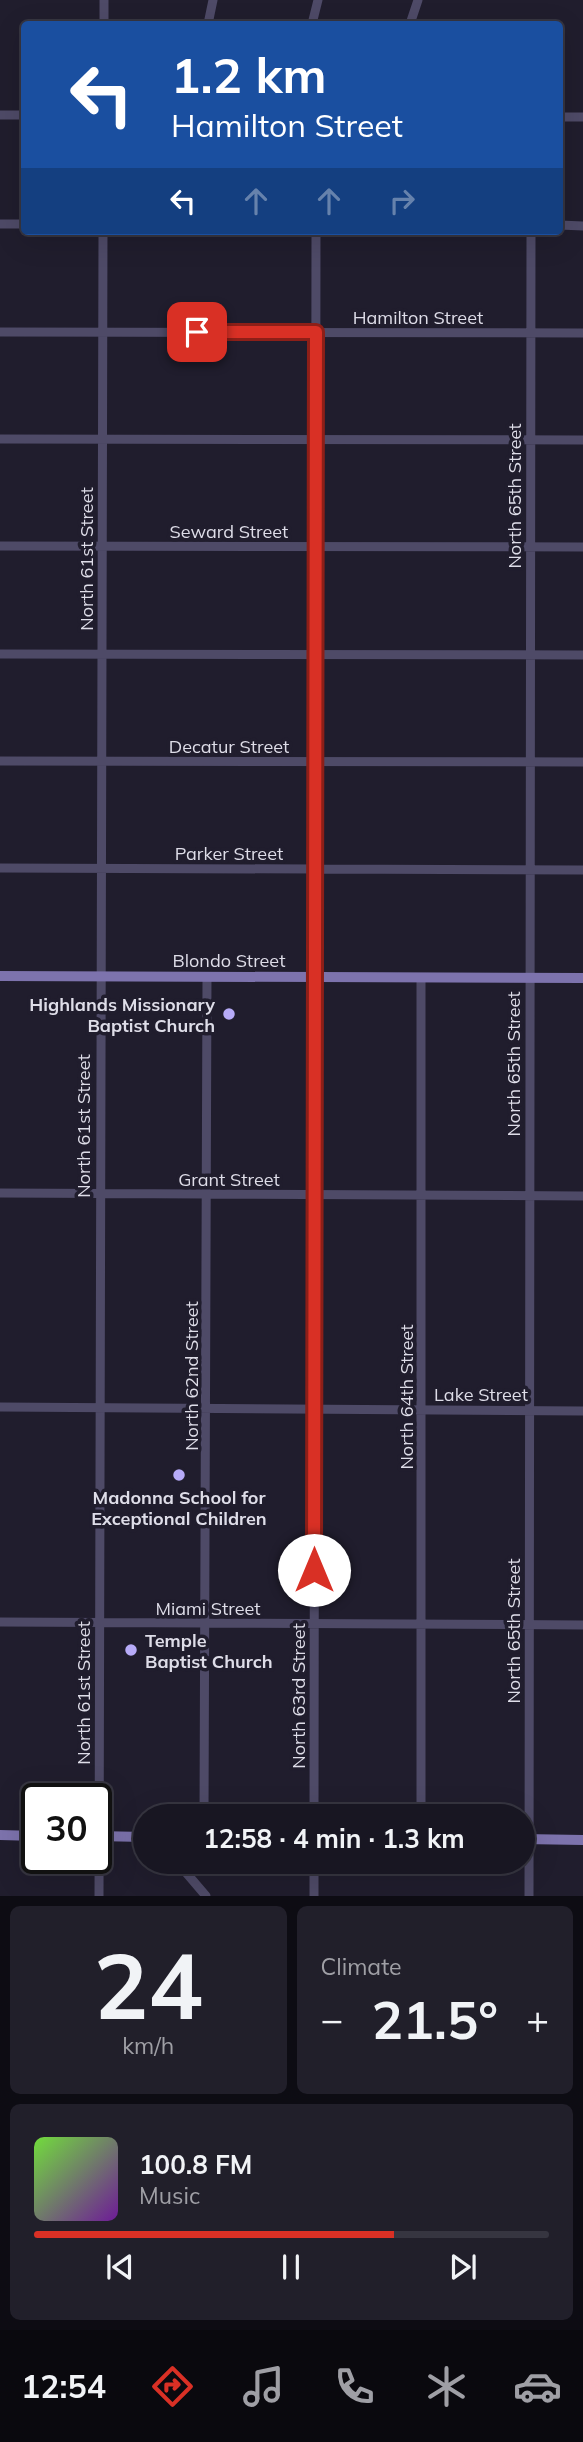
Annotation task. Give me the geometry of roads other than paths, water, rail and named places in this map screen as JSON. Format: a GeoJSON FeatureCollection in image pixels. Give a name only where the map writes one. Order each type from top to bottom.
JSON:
{"type":"FeatureCollection","features":[{"type":"Feature","properties":{"kind":"main road","name":"Blondo Street"},"geometry":{"type":"LineString","coordinates":[[0,976],[583,978]]}},
{"type":"Feature","properties":{"kind":"main road"},"geometry":{"type":"LineString","coordinates":[[0,1835],[21,1836]]}},
{"type":"Feature","properties":{"kind":"main road"},"geometry":{"type":"LineString","coordinates":[[112,1836],[133,1837]]}},
{"type":"Feature","properties":{"kind":"main road"},"geometry":{"type":"LineString","coordinates":[[535,1839],[583,1840]]}},
{"type":"Feature","properties":{"kind":"street"},"geometry":{"type":"LineString","coordinates":[[104,0],[104,21]]}},
{"type":"Feature","properties":{"kind":"street"},"geometry":{"type":"LineString","coordinates":[[209,21],[213,0]]}},
{"type":"Feature","properties":{"kind":"street"},"geometry":{"type":"LineString","coordinates":[[313,21],[318,0]]}},
{"type":"Feature","properties":{"kind":"street"},"geometry":{"type":"LineString","coordinates":[[411,21],[418,0]]}},
{"type":"Feature","properties":{"kind":"street"},"geometry":{"type":"LineString","coordinates":[[0,115],[21,115]]}},
{"type":"Feature","properties":{"kind":"street"},"geometry":{"type":"LineString","coordinates":[[563,117],[583,117]]}},
{"type":"Feature","properties":{"kind":"street"},"geometry":{"type":"LineString","coordinates":[[0,225],[21,224]]}},
{"type":"Feature","properties":{"kind":"street"},"geometry":{"type":"LineString","coordinates":[[563,225],[583,226]]}},
{"type":"Feature","properties":{"kind":"street","name":"North 61st Street"},"geometry":{"type":"LineString","coordinates":[[98,1783],[103,235]]}},
{"type":"Feature","properties":{"kind":"street","name":"North 63rd Street"},"geometry":{"type":"LineString","coordinates":[[314,1804],[316,235]]}},
{"type":"Feature","properties":{"kind":"street","name":"North 65th Street"},"geometry":{"type":"LineString","coordinates":[[526,1804],[531,235]]}},
{"type":"Feature","properties":{"kind":"street","name":"Hamilton Street"},"geometry":{"type":"LineString","coordinates":[[0,332],[583,333]]}},
{"type":"Feature","properties":{"kind":"street"},"geometry":{"type":"LineString","coordinates":[[0,439],[583,440]]}},
{"type":"Feature","properties":{"kind":"street","name":"Seward Street"},"geometry":{"type":"LineString","coordinates":[[0,546],[583,547]]}},
{"type":"Feature","properties":{"kind":"street"},"geometry":{"type":"LineString","coordinates":[[0,654],[583,655]]}},
{"type":"Feature","properties":{"kind":"street","name":"Decatur Street"},"geometry":{"type":"LineString","coordinates":[[0,761],[583,762]]}},
{"type":"Feature","properties":{"kind":"street","name":"Parker Street"},"geometry":{"type":"LineString","coordinates":[[0,868],[583,870]]}},
{"type":"Feature","properties":{"kind":"street","name":"North 62nd Street"},"geometry":{"type":"LineString","coordinates":[[204,1804],[207,977]]}},
{"type":"Feature","properties":{"kind":"street","name":"North 64th Street"},"geometry":{"type":"LineString","coordinates":[[421,978],[421,1804]]}},
{"type":"Feature","properties":{"kind":"street","name":"Grant Street"},"geometry":{"type":"LineString","coordinates":[[0,1193],[583,1196]]}},
{"type":"Feature","properties":{"kind":"street","name":"Lake Street"},"geometry":{"type":"LineString","coordinates":[[0,1407],[583,1411]]}},
{"type":"Feature","properties":{"kind":"street","name":"Miami Street"},"geometry":{"type":"LineString","coordinates":[[0,1622],[583,1625]]}},
{"type":"Feature","properties":{"kind":"street","name":"North 61st Street"},"geometry":{"type":"LineString","coordinates":[[99,1874],[99,1896]]}},
{"type":"Feature","properties":{"kind":"street"},"geometry":{"type":"LineString","coordinates":[[187,1874],[206,1896]]}},
{"type":"Feature","properties":{"kind":"street"},"geometry":{"type":"LineString","coordinates":[[314,1874],[314,1896]]}},
{"type":"Feature","properties":{"kind":"street","name":"North 65th Street"},"geometry":{"type":"LineString","coordinates":[[528,1874],[529,1896]]}},
{"type":"Feature","properties":{"kind":"place","name":"Highlands Missionary Baptist Church"},"geometry":{"type":"Point","coordinates":[229,1014]}},
{"type":"Feature","properties":{"kind":"place","name":"Madonna School for Exceptional Children"},"geometry":{"type":"Point","coordinates":[179,1475]}},
{"type":"Feature","properties":{"kind":"place","name":"Temple Baptist Church"},"geometry":{"type":"Point","coordinates":[131,1650]}}]}
